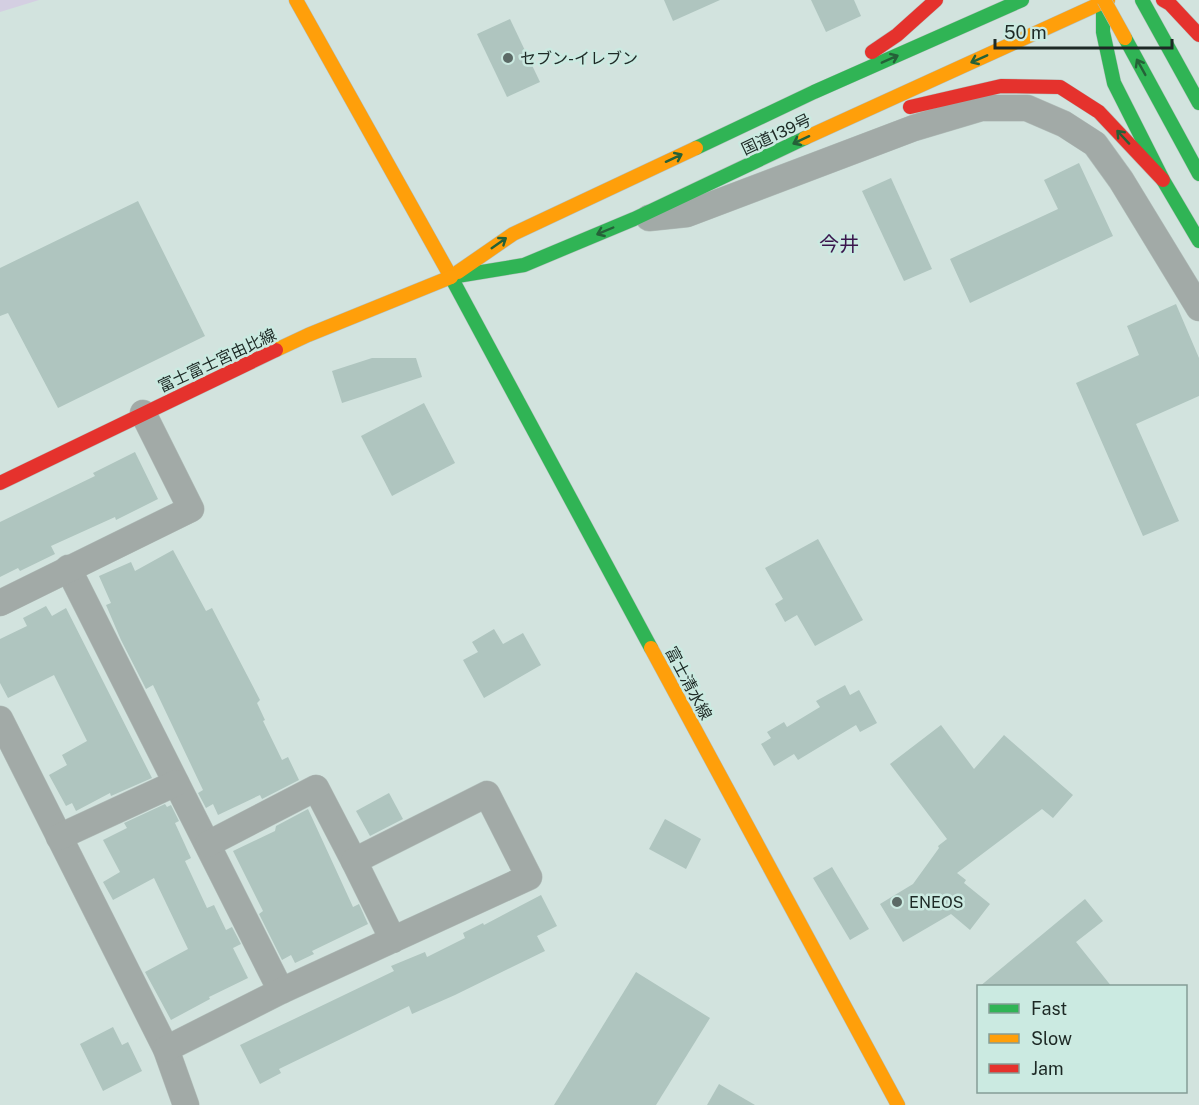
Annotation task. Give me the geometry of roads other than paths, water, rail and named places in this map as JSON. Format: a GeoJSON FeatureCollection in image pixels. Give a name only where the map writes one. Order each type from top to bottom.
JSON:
{"type":"FeatureCollection","features":[{"type":"Feature","properties":{"kind":"main road"},"geometry":{"type":"LineString","coordinates":[[296,0],[451,277]]}},
{"type":"Feature","properties":{"kind":"main road"},"geometry":{"type":"LineString","coordinates":[[814,92],[897,35],[936,0]]}},
{"type":"Feature","properties":{"kind":"main road","name":"国道139号"},"geometry":{"type":"LineString","coordinates":[[451,277],[513,234],[814,92],[1022,0]]}},
{"type":"Feature","properties":{"kind":"main road"},"geometry":{"type":"LineString","coordinates":[[1142,0],[1199,104]]}},
{"type":"Feature","properties":{"kind":"main road"},"geometry":{"type":"LineString","coordinates":[[1163,0],[1170,4],[1199,34]]}},
{"type":"Feature","properties":{"kind":"main road"},"geometry":{"type":"LineString","coordinates":[[1105,1],[1199,174]]}},
{"type":"Feature","properties":{"kind":"main road"},"geometry":{"type":"LineString","coordinates":[[1105,1],[1103,32],[1114,83],[1163,180],[1199,241]]}},
{"type":"Feature","properties":{"kind":"main road","name":"国道139号"},"geometry":{"type":"LineString","coordinates":[[451,277],[524,266],[634,219],[826,128],[1105,1]]}},
{"type":"Feature","properties":{"kind":"main road"},"geometry":{"type":"LineString","coordinates":[[826,128],[1001,86],[1060,87],[1099,111],[1163,180]]}},
{"type":"Feature","properties":{"kind":"main road","name":"富士富士宮由比線"},"geometry":{"type":"LineString","coordinates":[[0,483],[308,335],[451,277]]}},
{"type":"Feature","properties":{"kind":"main road","name":"富士清水線"},"geometry":{"type":"LineString","coordinates":[[451,277],[898,1105]]}},
{"type":"Feature","properties":{"kind":"street"},"geometry":{"type":"LineString","coordinates":[[634,219],[687,214],[914,128],[981,108],[1027,108],[1064,124],[1095,144],[1121,180],[1199,308]]}},
{"type":"Feature","properties":{"kind":"street"},"geometry":{"type":"LineString","coordinates":[[0,603],[191,509],[143,413]]}},
{"type":"Feature","properties":{"kind":"street"},"geometry":{"type":"LineString","coordinates":[[69,568],[281,991]]}},
{"type":"Feature","properties":{"kind":"street"},"geometry":{"type":"LineString","coordinates":[[0,719],[166,1049],[186,1105]]}},
{"type":"Feature","properties":{"kind":"street"},"geometry":{"type":"LineString","coordinates":[[59,837],[176,783]]}},
{"type":"Feature","properties":{"kind":"street"},"geometry":{"type":"LineString","coordinates":[[208,844],[316,788],[393,940]]}},
{"type":"Feature","properties":{"kind":"street"},"geometry":{"type":"LineString","coordinates":[[166,1049],[281,991],[529,877],[487,794],[354,861]]}},
{"type":"Feature","properties":{"kind":"place","name":"セブン-イレブン"},"geometry":{"type":"Point","coordinates":[508,58]}},
{"type":"Feature","properties":{"kind":"place","name":"ENEOS"},"geometry":{"type":"Point","coordinates":[897,902]}},
{"type":"Feature","properties":{"kind":"district","name":"今井"},"geometry":{"type":"Point","coordinates":[839,244]}}]}
